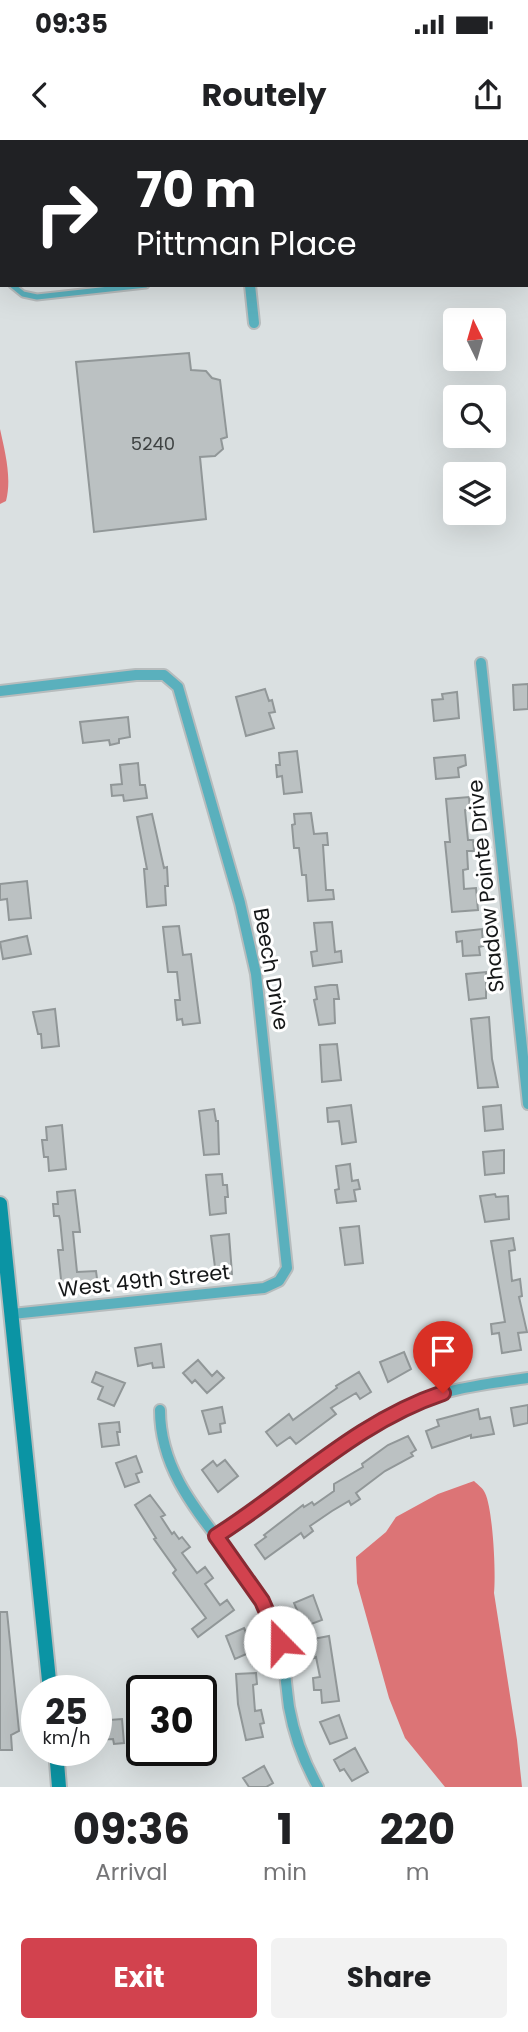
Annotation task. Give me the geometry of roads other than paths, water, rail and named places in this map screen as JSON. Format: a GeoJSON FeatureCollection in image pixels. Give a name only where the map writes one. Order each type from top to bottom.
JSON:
{"type":"FeatureCollection","features":[{"type":"Feature","properties":{"kind":"street"},"geometry":{"type":"LineString","coordinates":[[250,287],[254,323]]}},
{"type":"Feature","properties":{"kind":"street","name":"Shadow Pointe Drive"},"geometry":{"type":"LineString","coordinates":[[481,663],[528,1104]]}},
{"type":"Feature","properties":{"kind":"street","name":"Beech Drive"},"geometry":{"type":"LineString","coordinates":[[0,691],[136,675],[164,675],[178,687],[236,890],[256,974],[287,1268],[279,1281]]}},
{"type":"Feature","properties":{"kind":"street"},"geometry":{"type":"LineString","coordinates":[[0,1204],[48,1675]]}},
{"type":"Feature","properties":{"kind":"street","name":"West 49th Street"},"geometry":{"type":"LineString","coordinates":[[12,1314],[264,1288],[279,1281]]}},
{"type":"Feature","properties":{"kind":"street"},"geometry":{"type":"LineString","coordinates":[[216,1536],[365,1429],[401,1409],[458,1389],[528,1378]]}},
{"type":"Feature","properties":{"kind":"street"},"geometry":{"type":"LineString","coordinates":[[160,1410],[163,1445],[180,1487],[258,1595],[275,1626],[284,1659],[295,1732],[316,1786]]}},
{"type":"Feature","properties":{"kind":"street"},"geometry":{"type":"LineString","coordinates":[[58,1766],[60,1787]]}},
{"type":"Feature","properties":{"kind":"lane"},"geometry":{"type":"LineString","coordinates":[[14,287],[23,294],[37,297],[128,287]]}}]}
